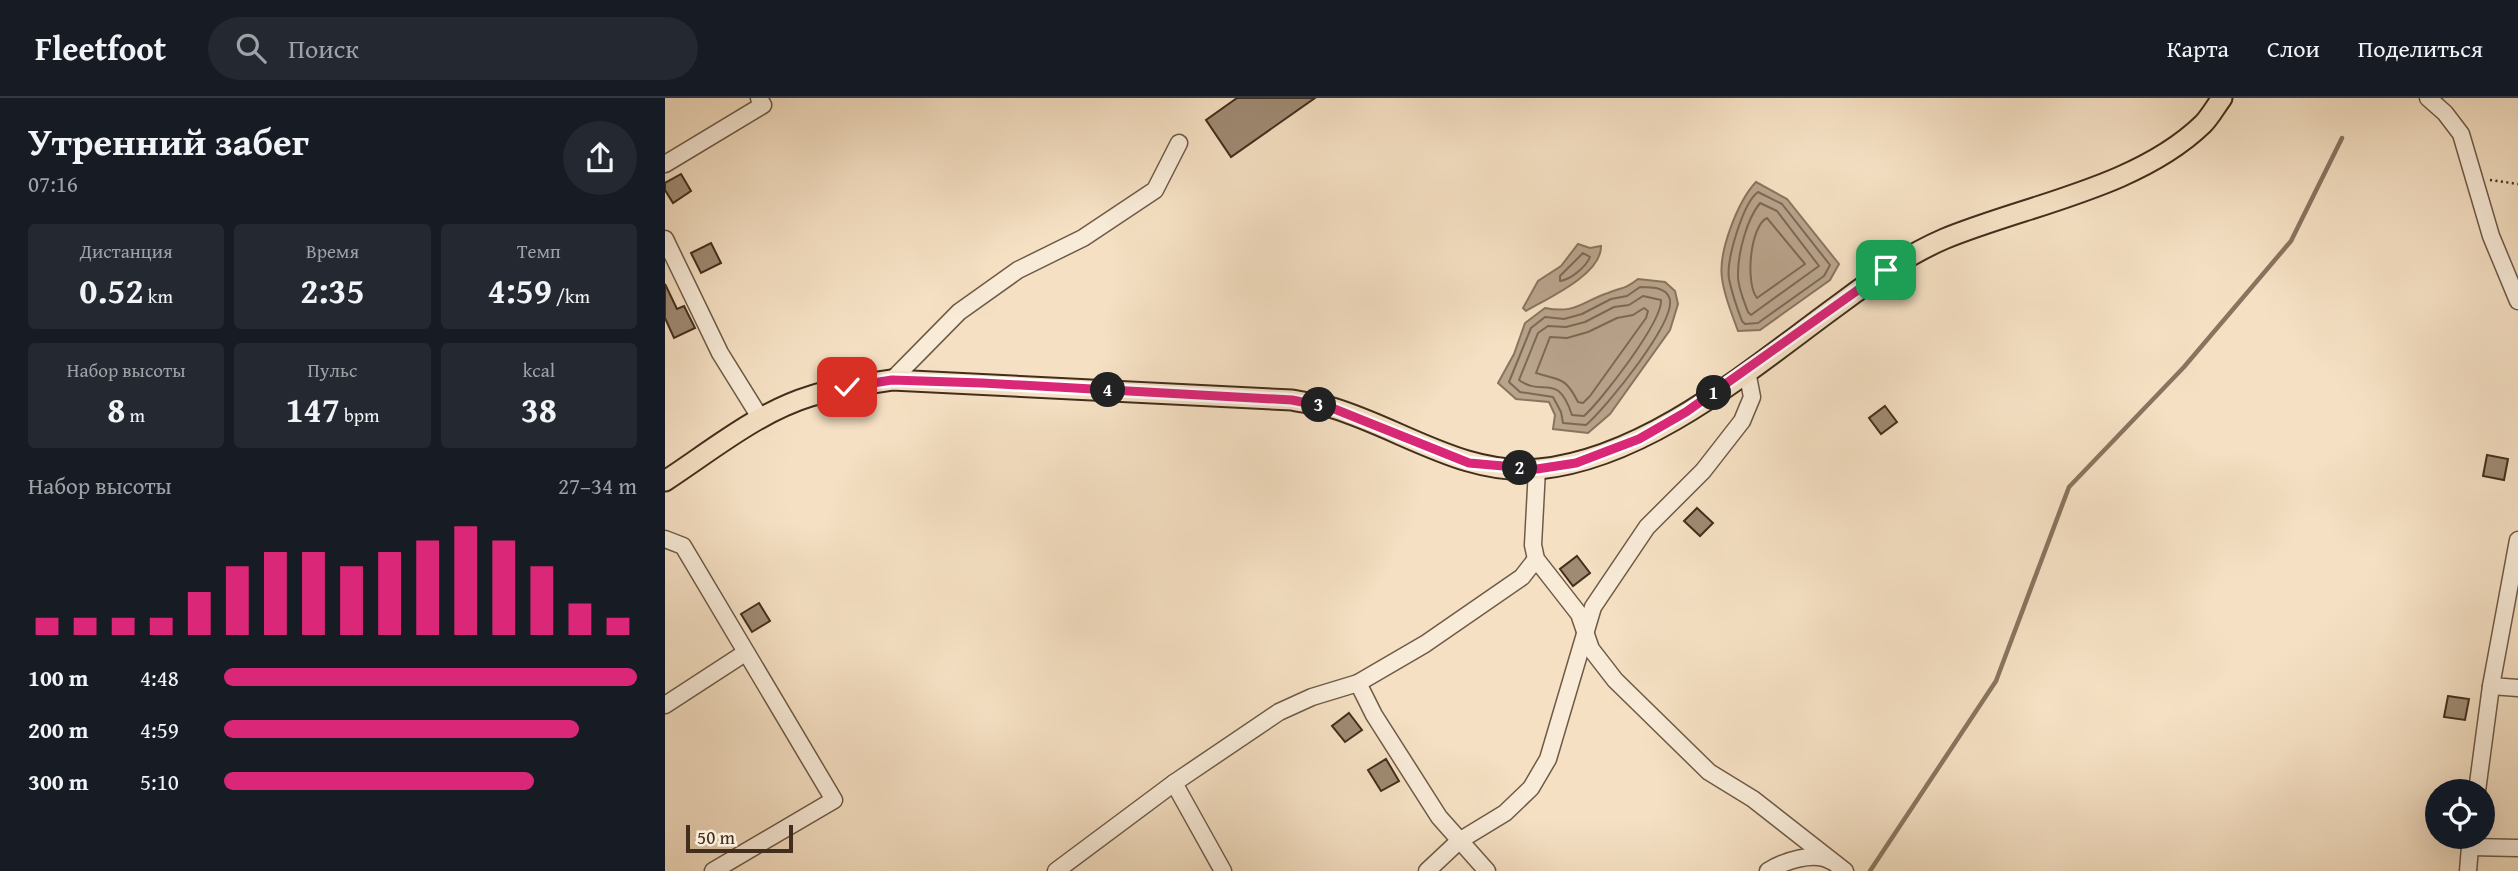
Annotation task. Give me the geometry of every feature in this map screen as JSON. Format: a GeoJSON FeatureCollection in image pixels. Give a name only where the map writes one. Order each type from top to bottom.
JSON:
{"type":"FeatureCollection","features":[{"type":"Feature","properties":{"kind":"main road"},"geometry":{"type":"LineString","coordinates":[[665,481],[761,419],[809,397],[847,387],[892,380],[1292,400],[1332,408],[1469,463],[1537,469],[1576,463],[1639,439],[1747,371],[1886,270],[1942,240],[2099,185],[2165,153],[2204,123],[2222,98]]}},
{"type":"Feature","properties":{"kind":"street"},"geometry":{"type":"LineString","coordinates":[[665,164],[763,105],[759,98]]}},
{"type":"Feature","properties":{"kind":"street"},"geometry":{"type":"LineString","coordinates":[[2428,98],[2445,113],[2461,134],[2491,236],[2518,301]]}},
{"type":"Feature","properties":{"kind":"street"},"geometry":{"type":"LineString","coordinates":[[892,380],[959,312],[1018,271],[1083,238],[1155,190],[1179,143]]}},
{"type":"Feature","properties":{"kind":"street"},"geometry":{"type":"LineString","coordinates":[[665,239],[720,353],[761,419]]}},
{"type":"Feature","properties":{"kind":"street"},"geometry":{"type":"LineString","coordinates":[[1427,871],[1459,841],[1505,813],[1531,788],[1548,760],[1593,607],[1647,527],[1703,471],[1742,421],[1752,397],[1747,371]]}},
{"type":"Feature","properties":{"kind":"street"},"geometry":{"type":"LineString","coordinates":[[1537,469],[1533,545],[1536,559],[1579,614],[1591,649],[1615,680],[1709,772],[1753,799],[1842,868]]}},
{"type":"Feature","properties":{"kind":"street"},"geometry":{"type":"LineString","coordinates":[[665,539],[683,546],[834,800],[713,871]]}},
{"type":"Feature","properties":{"kind":"street"},"geometry":{"type":"LineString","coordinates":[[2479,779],[2491,687],[2518,540]]}},
{"type":"Feature","properties":{"kind":"street"},"geometry":{"type":"LineString","coordinates":[[1056,871],[1174,783],[1279,712],[1323,693],[1358,683],[1523,578],[1536,559]]}},
{"type":"Feature","properties":{"kind":"street"},"geometry":{"type":"LineString","coordinates":[[665,705],[745,653]]}},
{"type":"Feature","properties":{"kind":"street"},"geometry":{"type":"LineString","coordinates":[[1358,683],[1374,715],[1439,817],[1487,871]]}},
{"type":"Feature","properties":{"kind":"street"},"geometry":{"type":"LineString","coordinates":[[2491,687],[2518,688]]}},
{"type":"Feature","properties":{"kind":"street"},"geometry":{"type":"LineString","coordinates":[[1174,783],[1223,871]]}},
{"type":"Feature","properties":{"kind":"street"},"geometry":{"type":"LineString","coordinates":[[2495,845],[2518,848]]}},
{"type":"Feature","properties":{"kind":"street"},"geometry":{"type":"LineString","coordinates":[[2468,871],[2470,849]]}},
{"type":"Feature","properties":{"kind":"street"},"geometry":{"type":"LineString","coordinates":[[1768,871],[1805,858],[1824,856],[1842,868]]}},
{"type":"Feature","properties":{"kind":"path"},"geometry":{"type":"LineString","coordinates":[[2475,180],[2518,184]]}},
{"type":"Feature","properties":{"kind":"water"},"geometry":{"type":"Polygon","coordinates":[[[1756,182],[1787,199],[1839,264],[1830,280],[1760,330],[1738,331],[1724,291],[1723,255],[1736,214],[1756,182]]]}},
{"type":"Feature","properties":{"kind":"water"},"geometry":{"type":"Polygon","coordinates":[[[1578,244],[1590,248],[1601,246],[1593,266],[1572,284],[1526,311],[1523,308],[1538,281],[1561,266],[1578,244]]]}},
{"type":"Feature","properties":{"kind":"water"},"geometry":{"type":"Polygon","coordinates":[[[1638,279],[1665,282],[1675,291],[1678,304],[1670,330],[1610,414],[1588,433],[1553,429],[1555,415],[1549,402],[1516,399],[1498,383],[1514,354],[1525,323],[1545,308],[1564,309],[1578,306],[1626,287],[1638,279]]]}},
{"type":"Feature","properties":{"kind":"building"},"geometry":{"type":"Polygon","coordinates":[[[1237,98],[1315,98],[1231,157],[1206,120],[1237,98]]]}},
{"type":"Feature","properties":{"kind":"building"},"geometry":{"type":"Polygon","coordinates":[[[681,174],[691,191],[673,203],[665,190],[665,183],[681,174]]]}},
{"type":"Feature","properties":{"kind":"building"},"geometry":{"type":"Polygon","coordinates":[[[711,243],[721,263],[701,273],[691,253],[711,243]]]}},
{"type":"Feature","properties":{"kind":"building"},"geometry":{"type":"Polygon","coordinates":[[[665,284],[677,309],[684,306],[695,328],[674,338],[665,318],[665,284]]]}},
{"type":"Feature","properties":{"kind":"building"},"geometry":{"type":"Polygon","coordinates":[[[1885,406],[1897,422],[1881,434],[1869,418],[1885,406]]]}},
{"type":"Feature","properties":{"kind":"building"},"geometry":{"type":"Polygon","coordinates":[[[2487,455],[2508,459],[2504,480],[2483,476],[2487,455]]]}},
{"type":"Feature","properties":{"kind":"building"},"geometry":{"type":"Polygon","coordinates":[[[1697,508],[1713,523],[1700,536],[1684,521],[1697,508]]]}},
{"type":"Feature","properties":{"kind":"building"},"geometry":{"type":"Polygon","coordinates":[[[1577,556],[1590,573],[1573,586],[1560,569],[1577,556]]]}},
{"type":"Feature","properties":{"kind":"building"},"geometry":{"type":"Polygon","coordinates":[[[759,603],[770,621],[752,632],[741,614],[759,603]]]}},
{"type":"Feature","properties":{"kind":"building"},"geometry":{"type":"Polygon","coordinates":[[[2448,696],[2469,699],[2465,720],[2444,717],[2448,696]]]}},
{"type":"Feature","properties":{"kind":"building"},"geometry":{"type":"Polygon","coordinates":[[[1349,713],[1362,730],[1345,742],[1332,726],[1349,713]]]}},
{"type":"Feature","properties":{"kind":"building"},"geometry":{"type":"Polygon","coordinates":[[[1386,759],[1399,781],[1381,791],[1368,770],[1386,759]]]}},
{"type":"Feature","properties":{"kind":"waterway"},"geometry":{"type":"LineString","coordinates":[[1870,871],[1996,681],[2069,487],[2184,367],[2291,241],[2342,138]]}},
{"type":"Feature","properties":{"kind":"route"},"geometry":{"type":"LineString","coordinates":[[847,387],[892,380],[1292,400],[1332,408],[1469,463],[1537,469],[1576,463],[1609,453],[1639,439],[1686,412],[1747,371],[1886,270]]}}]}
